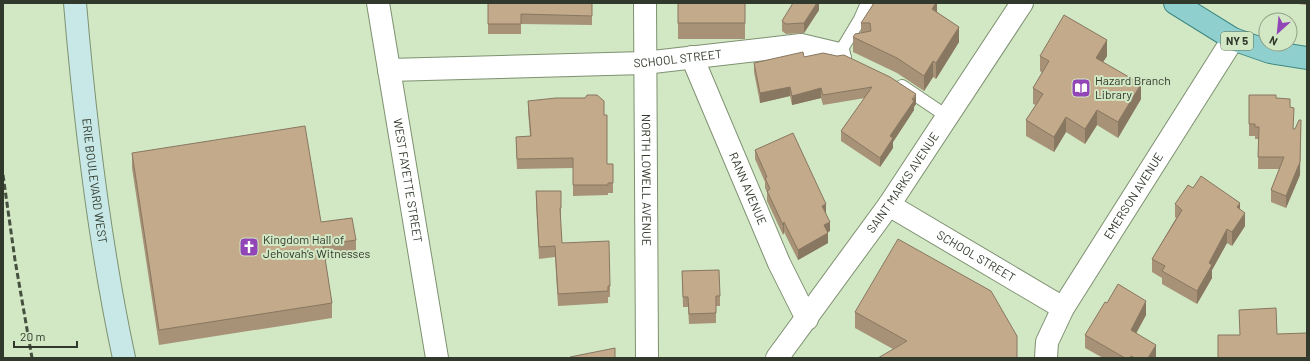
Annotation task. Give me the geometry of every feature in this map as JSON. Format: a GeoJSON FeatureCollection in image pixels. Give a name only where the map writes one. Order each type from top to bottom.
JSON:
{"type":"FeatureCollection","features":[{"type":"Feature","properties":{"kind":"main road","name":"ERIE BOULEVARD WEST"},"geometry":{"type":"LineString","coordinates":[[75,3],[83,96],[112,305],[124,358]]}},
{"type":"Feature","properties":{"kind":"main road","name":"NY 5"},"geometry":{"type":"LineString","coordinates":[[1175,3],[1233,39],[1270,52],[1307,58]]}},
{"type":"Feature","properties":{"kind":"street","name":"WEST FAYETTE STREET"},"geometry":{"type":"LineString","coordinates":[[378,3],[436,358]]}},
{"type":"Feature","properties":{"kind":"street","name":"NORTH LOWELL AVENUE"},"geometry":{"type":"LineString","coordinates":[[645,3],[644,63],[647,358]]}},
{"type":"Feature","properties":{"kind":"street","name":"SAINT MARKS AVENUE"},"geometry":{"type":"LineString","coordinates":[[777,358],[889,205],[1022,3]]}},
{"type":"Feature","properties":{"kind":"street","name":"EMERSON AVENUE"},"geometry":{"type":"LineString","coordinates":[[1046,358],[1048,342],[1063,308],[1233,39]]}},
{"type":"Feature","properties":{"kind":"street","name":"SCHOOL STREET"},"geometry":{"type":"LineString","coordinates":[[389,70],[644,63],[801,45],[846,57]]}},
{"type":"Feature","properties":{"kind":"street","name":"RANN AVENUE"},"geometry":{"type":"LineString","coordinates":[[692,57],[779,263],[807,319]]}},
{"type":"Feature","properties":{"kind":"street","name":"SCHOOL STREET"},"geometry":{"type":"LineString","coordinates":[[889,205],[1063,308]]}},
{"type":"Feature","properties":{"kind":"lane"},"geometry":{"type":"LineString","coordinates":[[846,57],[866,3]]}},
{"type":"Feature","properties":{"kind":"lane"},"geometry":{"type":"LineString","coordinates":[[894,80],[948,117]]}},
{"type":"Feature","properties":{"kind":"building"},"geometry":{"type":"Polygon","coordinates":[[[488,3],[592,3],[592,16],[521,14],[521,24],[488,24],[488,3]]]}},
{"type":"Feature","properties":{"kind":"building"},"geometry":{"type":"Polygon","coordinates":[[[678,3],[745,3],[745,23],[678,23],[678,3]]]}},
{"type":"Feature","properties":{"kind":"building"},"geometry":{"type":"Polygon","coordinates":[[[793,3],[817,3],[804,23],[786,24],[782,21],[793,3]]]}},
{"type":"Feature","properties":{"kind":"building"},"geometry":{"type":"Polygon","coordinates":[[[874,3],[936,3],[932,9],[959,27],[936,63],[933,61],[924,76],[897,58],[853,37],[855,34],[871,31],[870,23],[861,23],[874,3]]]}},
{"type":"Feature","properties":{"kind":"building","name":"Hazard Branch Library"},"geometry":{"type":"Polygon","coordinates":[[[1064,15],[1107,40],[1096,58],[1141,84],[1118,122],[1097,110],[1085,129],[1066,117],[1054,137],[1026,120],[1043,94],[1033,88],[1049,61],[1040,56],[1064,15]]]}},
{"type":"Feature","properties":{"kind":"building"},"geometry":{"type":"Polygon","coordinates":[[[803,52],[804,57],[823,53],[837,56],[844,55],[890,77],[916,94],[912,99],[914,101],[890,136],[893,138],[880,158],[841,131],[872,87],[823,95],[821,88],[792,96],[790,87],[760,93],[754,63],[803,52]]]}},
{"type":"Feature","properties":{"kind":"building"},"geometry":{"type":"Polygon","coordinates":[[[587,95],[597,95],[604,101],[604,115],[607,115],[607,164],[613,164],[613,183],[608,183],[608,185],[573,185],[573,158],[517,159],[516,137],[531,136],[528,101],[556,98],[585,98],[587,95]]]}},
{"type":"Feature","properties":{"kind":"building"},"geometry":{"type":"Polygon","coordinates":[[[1249,95],[1276,95],[1276,98],[1290,99],[1290,107],[1294,108],[1293,129],[1295,129],[1299,120],[1301,120],[1300,162],[1286,196],[1271,190],[1284,157],[1258,157],[1259,127],[1255,127],[1255,124],[1249,124],[1249,95]]]}},
{"type":"Feature","properties":{"kind":"building","name":"Kingdom Hall of Jehovah’s Witnesses"},"geometry":{"type":"Polygon","coordinates":[[[305,126],[321,222],[352,218],[356,240],[323,245],[332,303],[159,330],[132,153],[305,126]]]}},
{"type":"Feature","properties":{"kind":"building"},"geometry":{"type":"Polygon","coordinates":[[[793,133],[826,204],[822,206],[830,222],[824,225],[828,233],[798,250],[784,222],[783,225],[767,191],[770,189],[765,178],[767,177],[755,150],[793,133]]]}},
{"type":"Feature","properties":{"kind":"building"},"geometry":{"type":"Polygon","coordinates":[[[1201,176],[1240,203],[1237,207],[1245,213],[1232,232],[1227,229],[1209,263],[1212,265],[1197,291],[1162,271],[1165,266],[1152,259],[1182,210],[1175,204],[1188,185],[1193,188],[1201,176]]]}},
{"type":"Feature","properties":{"kind":"building"},"geometry":{"type":"Polygon","coordinates":[[[536,191],[561,191],[560,208],[562,243],[609,241],[610,286],[608,286],[608,291],[558,294],[555,246],[539,247],[536,191]]]}},
{"type":"Feature","properties":{"kind":"building"},"geometry":{"type":"Polygon","coordinates":[[[898,239],[991,291],[1017,336],[1017,358],[878,358],[907,341],[855,312],[898,239]]]}},
{"type":"Feature","properties":{"kind":"building"},"geometry":{"type":"Polygon","coordinates":[[[719,270],[720,296],[716,296],[716,313],[689,314],[688,297],[683,297],[682,271],[719,270]]]}},
{"type":"Feature","properties":{"kind":"building"},"geometry":{"type":"Polygon","coordinates":[[[1118,284],[1146,301],[1131,330],[1156,345],[1148,358],[1135,358],[1131,356],[1130,358],[1125,358],[1085,335],[1118,284]]]}},
{"type":"Feature","properties":{"kind":"building"},"geometry":{"type":"Polygon","coordinates":[[[1276,308],[1277,334],[1307,333],[1307,358],[1218,358],[1218,335],[1240,335],[1239,310],[1276,308]]]}},
{"type":"Feature","properties":{"kind":"building"},"geometry":{"type":"Polygon","coordinates":[[[615,348],[615,358],[570,358],[570,357],[615,348]]]}},
{"type":"Feature","properties":{"kind":"railway"},"geometry":{"type":"LineString","coordinates":[[3,175],[15,260],[32,358]]}},
{"type":"Feature","properties":{"kind":"place","name":"Hazard Branch Library"},"geometry":{"type":"Point","coordinates":[1081,88]}},
{"type":"Feature","properties":{"kind":"place","name":"Kingdom Hall of Jehovah’s Witnesses"},"geometry":{"type":"Point","coordinates":[249,247]}}]}
